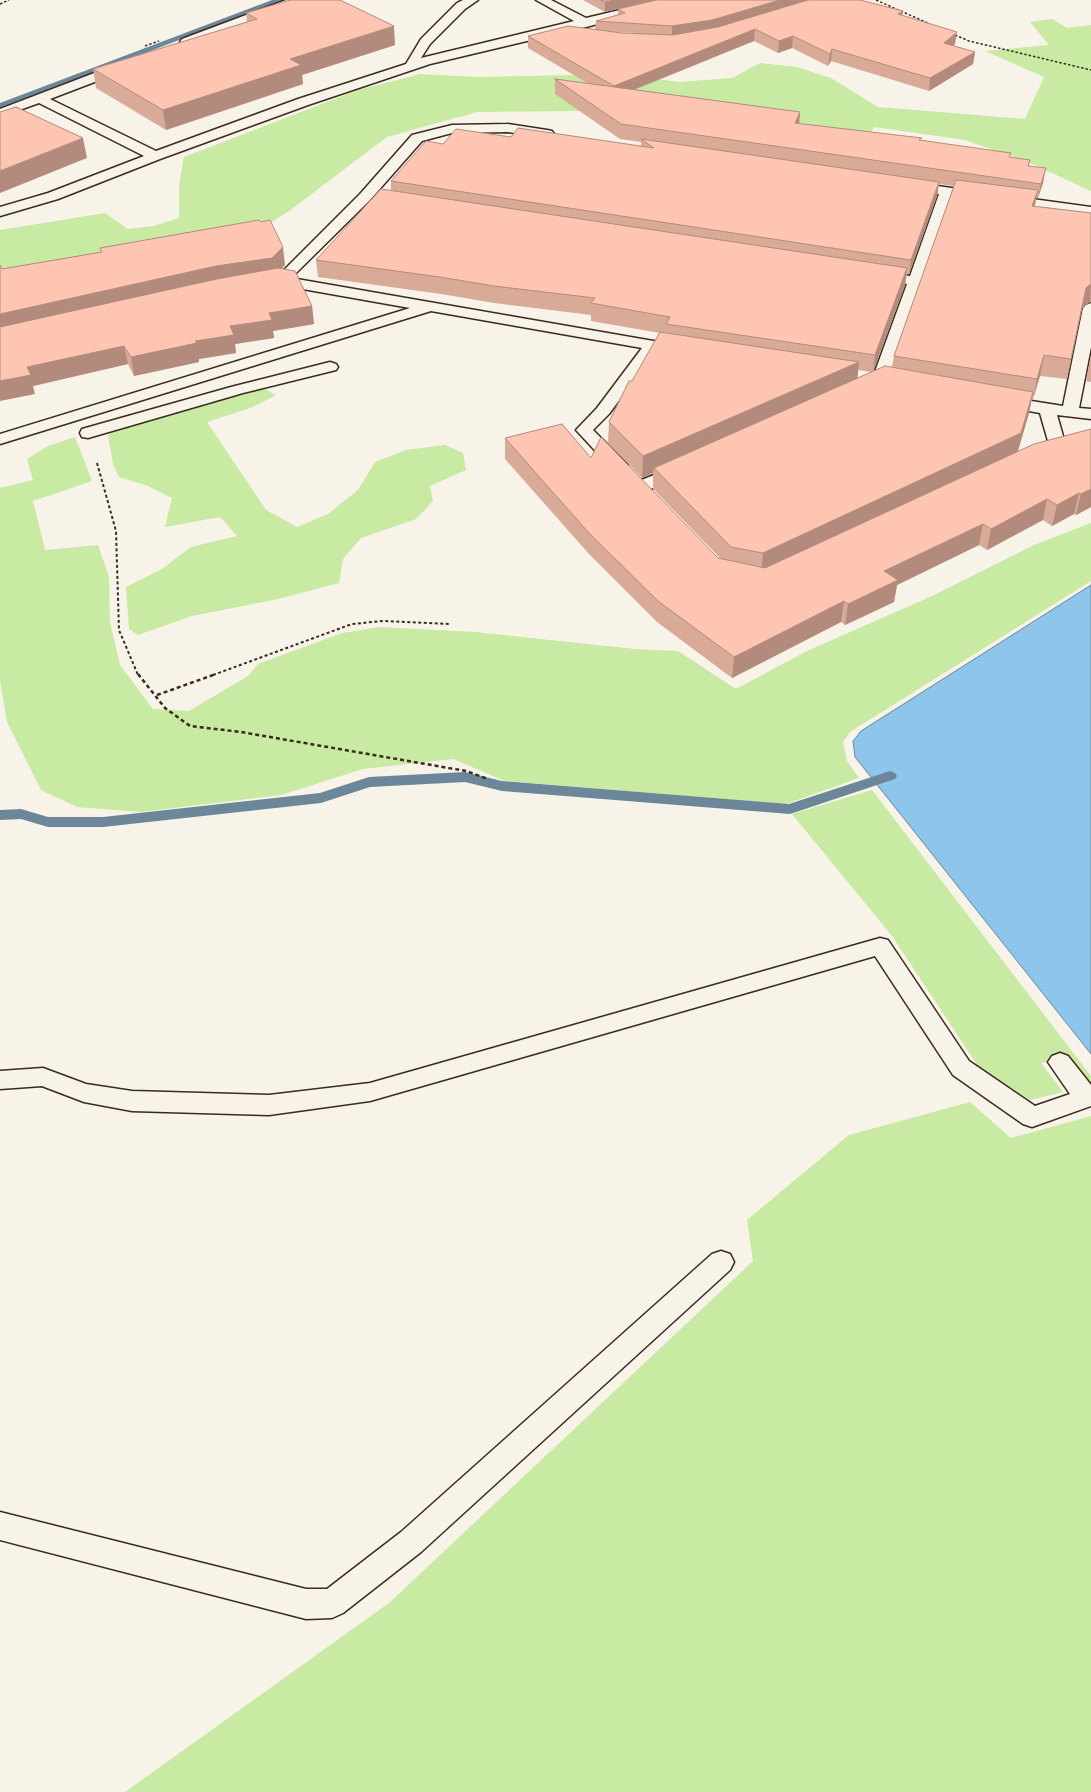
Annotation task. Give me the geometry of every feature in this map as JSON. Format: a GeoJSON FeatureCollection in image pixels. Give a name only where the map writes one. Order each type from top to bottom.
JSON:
{"type":"FeatureCollection","features":[{"type":"Feature","properties":{"kind":"street"},"geometry":{"type":"LineString","coordinates":[[173,47],[209,28],[297,0]]}},
{"type":"Feature","properties":{"kind":"street"},"geometry":{"type":"LineString","coordinates":[[410,66],[425,42],[461,6],[472,0]]}},
{"type":"Feature","properties":{"kind":"street"},"geometry":{"type":"LineString","coordinates":[[542,0],[585,29]]}},
{"type":"Feature","properties":{"kind":"street"},"geometry":{"type":"LineString","coordinates":[[0,212],[53,196],[155,156],[303,102],[410,66],[548,31],[585,29],[676,0]]}},
{"type":"Feature","properties":{"kind":"street"},"geometry":{"type":"LineString","coordinates":[[0,113],[136,62]]}},
{"type":"Feature","properties":{"kind":"street"},"geometry":{"type":"LineString","coordinates":[[39,98],[155,156]]}},
{"type":"Feature","properties":{"kind":"street"},"geometry":{"type":"LineString","coordinates":[[280,281],[365,197],[417,138],[452,129],[508,128],[563,136]]}},
{"type":"Feature","properties":{"kind":"street"},"geometry":{"type":"LineString","coordinates":[[892,184],[1091,211]]}},
{"type":"Feature","properties":{"kind":"street"},"geometry":{"type":"LineString","coordinates":[[888,381],[915,281],[947,192]]}},
{"type":"Feature","properties":{"kind":"street"},"geometry":{"type":"LineString","coordinates":[[365,197],[381,199]]}},
{"type":"Feature","properties":{"kind":"street"},"geometry":{"type":"LineString","coordinates":[[860,272],[915,281]]}},
{"type":"Feature","properties":{"kind":"street"},"geometry":{"type":"LineString","coordinates":[[265,284],[280,281],[651,346],[699,353]]}},
{"type":"Feature","properties":{"kind":"street"},"geometry":{"type":"LineString","coordinates":[[0,439],[429,307]]}},
{"type":"Feature","properties":{"kind":"street"},"geometry":{"type":"LineString","coordinates":[[1070,411],[1091,308]]}},
{"type":"Feature","properties":{"kind":"street"},"geometry":{"type":"LineString","coordinates":[[651,346],[603,411],[584,430],[645,493],[691,465]]}},
{"type":"Feature","properties":{"kind":"street"},"geometry":{"type":"LineString","coordinates":[[88,433],[237,390],[330,367]]}},
{"type":"Feature","properties":{"kind":"street"},"geometry":{"type":"LineString","coordinates":[[856,376],[888,381]]}},
{"type":"Feature","properties":{"kind":"street"},"geometry":{"type":"LineString","coordinates":[[851,393],[888,381]]}},
{"type":"Feature","properties":{"kind":"street"},"geometry":{"type":"LineString","coordinates":[[986,398],[1047,409],[1091,414]]}},
{"type":"Feature","properties":{"kind":"street"},"geometry":{"type":"LineString","coordinates":[[1021,460],[1057,443],[1047,409]]}},
{"type":"Feature","properties":{"kind":"street"},"geometry":{"type":"LineString","coordinates":[[0,1080],[43,1077],[84,1093],[132,1101],[269,1105],[370,1092],[880,946],[961,1068],[1032,1117],[1087,1098],[1060,1062]]}},
{"type":"Feature","properties":{"kind":"street"},"geometry":{"type":"LineString","coordinates":[[0,1526],[306,1604],[332,1603],[411,1542],[721,1262]]}},
{"type":"Feature","properties":{"kind":"path"},"geometry":{"type":"LineString","coordinates":[[0,4],[9,0]]}},
{"type":"Feature","properties":{"kind":"path"},"geometry":{"type":"LineString","coordinates":[[876,0],[933,25]]}},
{"type":"Feature","properties":{"kind":"path"},"geometry":{"type":"LineString","coordinates":[[955,35],[969,41],[1091,70]]}},
{"type":"Feature","properties":{"kind":"path"},"geometry":{"type":"LineString","coordinates":[[88,433],[116,531],[119,630],[140,678],[156,695],[164,708],[190,726],[241,732],[458,770],[488,779]]}},
{"type":"Feature","properties":{"kind":"path"},"geometry":{"type":"LineString","coordinates":[[156,695],[352,624],[383,620],[449,624]]}},
{"type":"Feature","properties":{"kind":"green space"},"geometry":{"type":"Polygon","coordinates":[[[1052,19],[1067,28],[1091,25],[1091,191],[1030,163],[965,140],[874,127],[867,139],[782,119],[767,109],[477,112],[387,137],[289,211],[259,230],[0,270],[0,230],[105,213],[128,229],[154,226],[179,218],[179,185],[184,157],[358,90],[420,74],[479,77],[617,74],[679,82],[732,78],[760,63],[797,67],[831,78],[878,107],[1025,119],[1044,77],[985,51],[1049,45],[1030,22],[1052,19]]]}},
{"type":"Feature","properties":{"kind":"green space"},"geometry":{"type":"Polygon","coordinates":[[[265,389],[276,395],[253,407],[207,422],[266,510],[297,527],[328,514],[358,490],[375,462],[406,450],[445,445],[463,453],[466,470],[430,486],[433,501],[416,519],[361,538],[343,559],[339,583],[278,599],[192,616],[138,635],[129,629],[126,587],[162,569],[191,547],[237,536],[220,517],[165,527],[172,498],[148,486],[119,477],[113,464],[108,435],[115,431],[234,394],[265,389]]]}},
{"type":"Feature","properties":{"kind":"green space"},"geometry":{"type":"Polygon","coordinates":[[[75,437],[92,481],[33,501],[45,550],[98,545],[109,577],[110,622],[120,665],[153,709],[189,711],[248,676],[258,664],[342,633],[380,627],[475,632],[635,649],[678,651],[736,689],[807,651],[932,596],[1034,545],[1091,523],[1091,581],[850,732],[843,742],[847,761],[859,778],[786,804],[505,781],[453,759],[363,769],[281,795],[141,812],[77,807],[41,790],[7,722],[0,681],[0,488],[33,480],[27,459],[48,446],[75,437]]]}},
{"type":"Feature","properties":{"kind":"green space"},"geometry":{"type":"Polygon","coordinates":[[[872,790],[1091,1076],[1091,1084],[1068,1055],[1041,1063],[1063,1092],[1030,1100],[978,1066],[892,936],[792,814],[872,790]]]}},
{"type":"Feature","properties":{"kind":"green space"},"geometry":{"type":"Polygon","coordinates":[[[970,1102],[1011,1138],[1091,1116],[1091,1792],[125,1792],[389,1603],[753,1261],[747,1220],[849,1135],[970,1102]]]}},
{"type":"Feature","properties":{"kind":"water"},"geometry":{"type":"Polygon","coordinates":[[[1091,585],[1091,1054],[855,757],[853,741],[861,731],[1091,585]]]}},
{"type":"Feature","properties":{"kind":"building"},"geometry":{"type":"Polygon","coordinates":[[[290,0],[340,0],[394,26],[290,59],[301,65],[163,110],[93,69],[257,19],[246,13],[290,0]]]}},
{"type":"Feature","properties":{"kind":"building"},"geometry":{"type":"Polygon","coordinates":[[[601,0],[615,0],[605,2],[601,0]]]}},
{"type":"Feature","properties":{"kind":"building"},"geometry":{"type":"Polygon","coordinates":[[[656,0],[780,0],[712,20],[672,26],[596,21],[625,13],[618,9],[656,0]]]}},
{"type":"Feature","properties":{"kind":"building"},"geometry":{"type":"Polygon","coordinates":[[[808,0],[860,0],[903,11],[898,14],[957,32],[944,43],[975,52],[930,78],[832,49],[830,54],[793,36],[779,41],[755,29],[614,86],[528,36],[568,26],[622,33],[673,35],[718,27],[808,0]]]}},
{"type":"Feature","properties":{"kind":"building"},"geometry":{"type":"Polygon","coordinates":[[[555,79],[800,112],[795,123],[922,138],[919,140],[1011,153],[1009,157],[1030,160],[1028,166],[1046,168],[1041,184],[621,124],[555,79]]]}},
{"type":"Feature","properties":{"kind":"building"},"geometry":{"type":"Polygon","coordinates":[[[16,107],[83,138],[0,171],[0,112],[16,107]]]}},
{"type":"Feature","properties":{"kind":"building"},"geometry":{"type":"Polygon","coordinates":[[[518,128],[654,148],[641,139],[939,182],[911,260],[391,181],[426,141],[443,144],[456,129],[511,137],[518,128]]]}},
{"type":"Feature","properties":{"kind":"building"},"geometry":{"type":"Polygon","coordinates":[[[956,180],[1038,190],[1032,206],[1091,213],[1091,284],[1086,288],[1071,359],[1044,355],[1037,379],[894,356],[956,180]]]}},
{"type":"Feature","properties":{"kind":"building"},"geometry":{"type":"Polygon","coordinates":[[[381,189],[907,268],[875,355],[666,324],[670,317],[591,303],[595,298],[494,286],[316,260],[381,189]]]}},
{"type":"Feature","properties":{"kind":"building"},"geometry":{"type":"Polygon","coordinates":[[[259,220],[261,222],[270,220],[283,247],[272,258],[216,266],[0,314],[0,265],[2,269],[102,252],[100,248],[259,220]]]}},
{"type":"Feature","properties":{"kind":"building"},"geometry":{"type":"Polygon","coordinates":[[[278,268],[295,271],[312,306],[269,313],[272,320],[230,326],[234,335],[195,341],[197,343],[131,357],[124,346],[27,367],[31,375],[0,381],[0,327],[217,279],[278,268]]]}},
{"type":"Feature","properties":{"kind":"building"},"geometry":{"type":"Polygon","coordinates":[[[660,332],[859,362],[643,456],[609,422],[629,381],[632,381],[660,332]]]}},
{"type":"Feature","properties":{"kind":"building"},"geometry":{"type":"Polygon","coordinates":[[[885,366],[1033,392],[1021,433],[763,553],[731,547],[654,468],[885,366]]]}},
{"type":"Feature","properties":{"kind":"building"},"geometry":{"type":"Polygon","coordinates":[[[562,424],[591,458],[601,437],[718,558],[765,568],[1034,444],[1091,429],[1091,489],[1081,494],[1079,493],[1057,505],[1047,499],[991,529],[983,524],[884,571],[898,580],[848,604],[844,601],[734,657],[658,601],[589,533],[505,438],[562,424]]]}},
{"type":"Feature","properties":{"kind":"waterway"},"geometry":{"type":"LineString","coordinates":[[0,106],[279,0]]}},
{"type":"Feature","properties":{"kind":"waterway"},"geometry":{"type":"LineString","coordinates":[[0,815],[21,814],[48,822],[103,822],[321,798],[369,782],[465,777],[502,786],[790,809],[890,776]]}}]}
